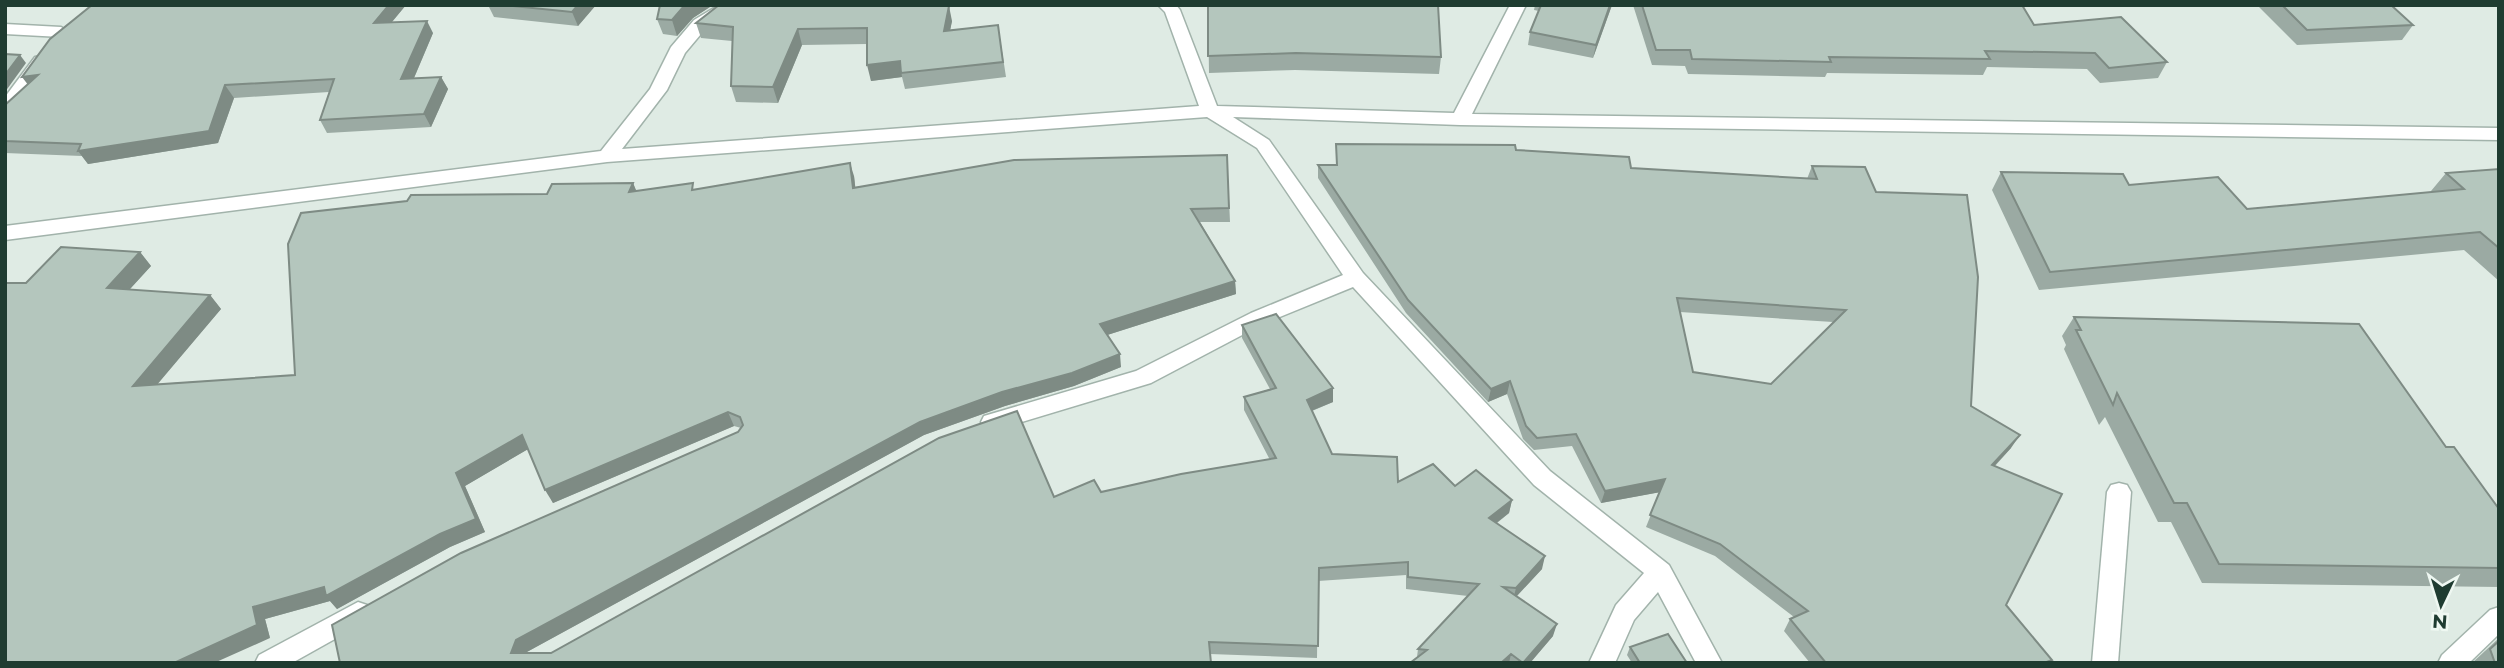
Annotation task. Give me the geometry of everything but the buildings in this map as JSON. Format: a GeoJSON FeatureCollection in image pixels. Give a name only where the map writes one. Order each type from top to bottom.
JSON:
{"type":"FeatureCollection","features":[{"type":"Feature","properties":{"kind":"street"},"geometry":{"type":"LineString","coordinates":[[607,156],[658,90],[677,51],[700,24],[731,5]]}},
{"type":"Feature","properties":{"kind":"street"},"geometry":{"type":"LineString","coordinates":[[1167,5],[1172,10],[1210,111],[1262,144],[1356,278],[1542,478],[1660,572],[1709,663]]}},
{"type":"Feature","properties":{"kind":"street"},"geometry":{"type":"LineString","coordinates":[[1460,119],[1518,5]]}},
{"type":"Feature","properties":{"kind":"street"},"geometry":{"type":"LineString","coordinates":[[5,29],[67,29],[5,110]]}},
{"type":"Feature","properties":{"kind":"street"},"geometry":{"type":"LineString","coordinates":[[5,233],[607,156],[1210,111],[1460,119],[2499,134]]}},
{"type":"Feature","properties":{"kind":"street"},"geometry":{"type":"LineString","coordinates":[[970,430],[1143,377],[1258,318],[1356,278]]}},
{"type":"Feature","properties":{"kind":"street"},"geometry":{"type":"LineString","coordinates":[[2105,663],[2119,492]]}},
{"type":"Feature","properties":{"kind":"street"},"geometry":{"type":"LineString","coordinates":[[1602,663],[1625,613],[1660,572]]}},
{"type":"Feature","properties":{"kind":"street"},"geometry":{"type":"LineString","coordinates":[[268,663],[376,603]]}},
{"type":"Feature","properties":{"kind":"street"},"geometry":{"type":"LineString","coordinates":[[2451,663],[2499,618]]}}]}
